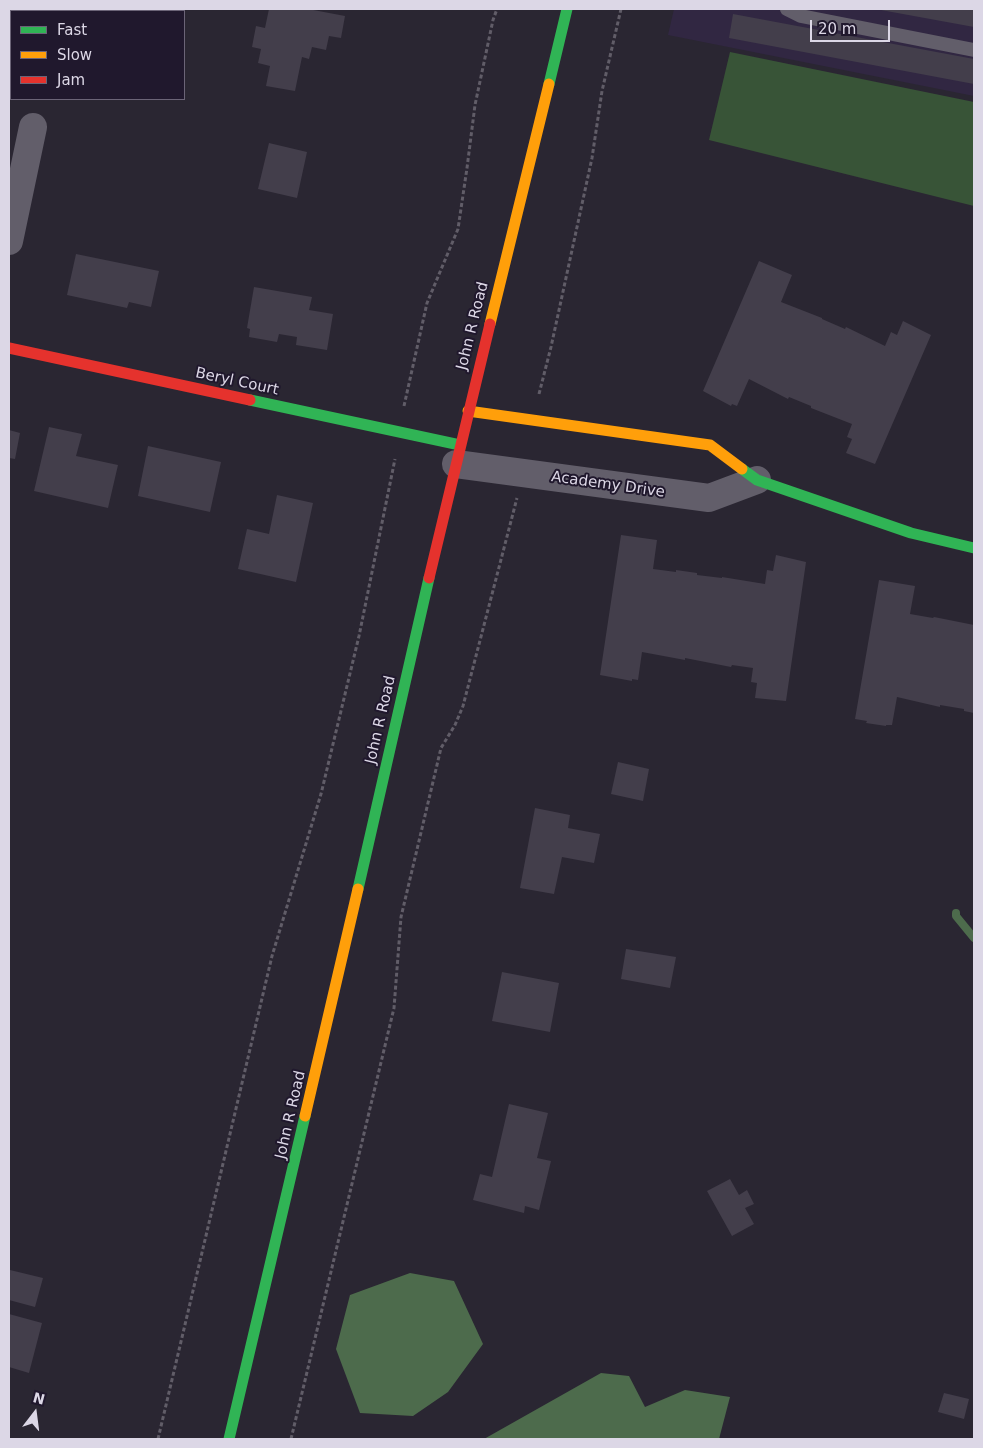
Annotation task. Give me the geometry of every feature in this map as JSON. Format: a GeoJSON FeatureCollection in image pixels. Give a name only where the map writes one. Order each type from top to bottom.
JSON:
{"type":"FeatureCollection","features":[{"type":"Feature","properties":{"kind":"main road","name":"John R Road"},"geometry":{"type":"LineString","coordinates":[[229,1439],[308,1108],[468,411],[567,9]]}},
{"type":"Feature","properties":{"kind":"main road","name":"Beryl Court"},"geometry":{"type":"LineString","coordinates":[[9,348],[400,432],[458,454]]}},
{"type":"Feature","properties":{"kind":"main road"},"geometry":{"type":"LineString","coordinates":[[468,411],[710,445],[756,480],[911,533],[974,548]]}},
{"type":"Feature","properties":{"kind":"street"},"geometry":{"type":"LineString","coordinates":[[9,241],[34,127]]}},
{"type":"Feature","properties":{"kind":"street","name":"Academy Drive"},"geometry":{"type":"LineString","coordinates":[[458,454],[523,473],[709,498],[756,480]]}},
{"type":"Feature","properties":{"kind":"lane"},"geometry":{"type":"LineString","coordinates":[[787,9],[801,16],[974,50]]}},
{"type":"Feature","properties":{"kind":"path"},"geometry":{"type":"LineString","coordinates":[[158,1439],[272,956],[321,794],[350,672],[427,303],[458,229],[475,105],[497,9]]}},
{"type":"Feature","properties":{"kind":"path"},"geometry":{"type":"LineString","coordinates":[[534,420],[592,158],[602,91],[621,9]]}},
{"type":"Feature","properties":{"kind":"path"},"geometry":{"type":"LineString","coordinates":[[291,1439],[394,1008],[401,917],[439,756],[441,748],[455,725],[463,706],[523,473]]}},
{"type":"Feature","properties":{"kind":"shaded area"},"geometry":{"type":"Polygon","coordinates":[[[674,9],[974,9],[974,96],[668,35],[674,9]]]}},
{"type":"Feature","properties":{"kind":"shaded area"},"geometry":{"type":"Polygon","coordinates":[[[730,52],[974,102],[974,206],[709,140],[730,52]]]}},
{"type":"Feature","properties":{"kind":"shaded area"},"geometry":{"type":"Polygon","coordinates":[[[410,1273],[454,1281],[483,1344],[448,1392],[413,1416],[360,1413],[336,1349],[350,1295],[410,1273]]]}},
{"type":"Feature","properties":{"kind":"shaded area"},"geometry":{"type":"Polygon","coordinates":[[[601,1373],[629,1376],[645,1407],[685,1390],[730,1397],[719,1439],[484,1439],[601,1373]]]}},
{"type":"Feature","properties":{"kind":"building"},"geometry":{"type":"Polygon","coordinates":[[[9,9],[60,9],[10,10],[9,36],[9,9]]]}},
{"type":"Feature","properties":{"kind":"building"},"geometry":{"type":"Polygon","coordinates":[[[269,9],[308,9],[345,16],[341,38],[329,36],[326,50],[312,47],[309,59],[302,57],[295,91],[266,86],[270,66],[258,63],[261,49],[252,47],[256,26],[265,28],[269,9]]]}},
{"type":"Feature","properties":{"kind":"building"},"geometry":{"type":"Polygon","coordinates":[[[974,9],[974,27],[881,10],[974,9]]]}},
{"type":"Feature","properties":{"kind":"building"},"geometry":{"type":"Polygon","coordinates":[[[733,14],[974,59],[974,84],[729,38],[733,14]]]}},
{"type":"Feature","properties":{"kind":"building"},"geometry":{"type":"Polygon","coordinates":[[[269,143],[307,152],[297,198],[258,189],[269,143]]]}},
{"type":"Feature","properties":{"kind":"building"},"geometry":{"type":"Polygon","coordinates":[[[76,254],[159,271],[151,307],[129,302],[127,308],[67,295],[76,254]]]}},
{"type":"Feature","properties":{"kind":"building"},"geometry":{"type":"Polygon","coordinates":[[[759,261],[792,275],[781,302],[845,329],[846,327],[885,346],[891,332],[897,335],[903,321],[931,335],[875,464],[846,453],[852,439],[847,437],[852,424],[789,397],[788,399],[749,379],[737,406],[732,404],[731,406],[703,391],[759,261]]]}},
{"type":"Feature","properties":{"kind":"building"},"geometry":{"type":"Polygon","coordinates":[[[254,287],[312,297],[309,310],[333,314],[327,350],[296,345],[297,337],[279,334],[277,342],[249,337],[250,329],[247,328],[254,287]]]}},
{"type":"Feature","properties":{"kind":"building"},"geometry":{"type":"Polygon","coordinates":[[[49,427],[82,434],[76,456],[118,465],[108,508],[34,491],[49,427]]]}},
{"type":"Feature","properties":{"kind":"building"},"geometry":{"type":"Polygon","coordinates":[[[9,430],[20,433],[15,459],[9,458],[9,430]]]}},
{"type":"Feature","properties":{"kind":"building"},"geometry":{"type":"Polygon","coordinates":[[[148,446],[221,462],[210,512],[138,496],[148,446]]]}},
{"type":"Feature","properties":{"kind":"building"},"geometry":{"type":"Polygon","coordinates":[[[277,495],[313,503],[296,582],[238,569],[247,529],[269,534],[277,495]]]}},
{"type":"Feature","properties":{"kind":"building"},"geometry":{"type":"Polygon","coordinates":[[[621,535],[657,540],[653,569],[676,572],[676,570],[697,573],[697,575],[765,584],[767,570],[773,571],[776,555],[806,562],[786,701],[755,698],[757,683],[751,682],[753,668],[732,665],[731,667],[685,658],[685,660],[642,652],[638,680],[632,679],[632,681],[600,675],[621,535]]]}},
{"type":"Feature","properties":{"kind":"building"},"geometry":{"type":"Polygon","coordinates":[[[879,580],[915,586],[910,614],[974,625],[974,713],[964,711],[964,709],[940,705],[940,707],[897,697],[892,725],[866,723],[867,721],[855,719],[879,580]]]}},
{"type":"Feature","properties":{"kind":"building"},"geometry":{"type":"Polygon","coordinates":[[[618,762],[649,769],[643,801],[611,794],[618,762]]]}},
{"type":"Feature","properties":{"kind":"building"},"geometry":{"type":"Polygon","coordinates":[[[535,808],[570,815],[568,828],[600,834],[594,863],[562,857],[554,894],[520,888],[535,808]]]}},
{"type":"Feature","properties":{"kind":"building"},"geometry":{"type":"Polygon","coordinates":[[[626,949],[676,957],[670,988],[621,979],[626,949]]]}},
{"type":"Feature","properties":{"kind":"building"},"geometry":{"type":"Polygon","coordinates":[[[502,972],[559,983],[550,1032],[492,1021],[502,972]]]}},
{"type":"Feature","properties":{"kind":"building"},"geometry":{"type":"Polygon","coordinates":[[[509,1104],[548,1113],[537,1158],[551,1161],[539,1210],[525,1206],[524,1213],[473,1200],[480,1174],[492,1177],[509,1104]]]}},
{"type":"Feature","properties":{"kind":"building"},"geometry":{"type":"Polygon","coordinates":[[[730,1179],[739,1195],[747,1190],[754,1204],[745,1208],[754,1224],[732,1236],[707,1191],[730,1179]]]}},
{"type":"Feature","properties":{"kind":"building"},"geometry":{"type":"Polygon","coordinates":[[[10,1270],[43,1278],[35,1307],[9,1300],[10,1270]]]}},
{"type":"Feature","properties":{"kind":"building"},"geometry":{"type":"Polygon","coordinates":[[[9,1314],[42,1323],[29,1373],[9,1367],[9,1314]]]}},
{"type":"Feature","properties":{"kind":"building"},"geometry":{"type":"Polygon","coordinates":[[[944,1393],[969,1399],[964,1419],[938,1412],[944,1393]]]}},
{"type":"Feature","properties":{"kind":"waterway"},"geometry":{"type":"LineString","coordinates":[[956,913],[956,916],[974,938]]}},
{"type":"Feature","properties":{"kind":"traffic: fast"},"geometry":{"type":"LineString","coordinates":[[549,84],[567,9]]}},
{"type":"Feature","properties":{"kind":"traffic: fast"},"geometry":{"type":"LineString","coordinates":[[250,400],[460,445]]}},
{"type":"Feature","properties":{"kind":"traffic: fast"},"geometry":{"type":"LineString","coordinates":[[742,469],[757,480],[911,533],[974,548]]}},
{"type":"Feature","properties":{"kind":"traffic: fast"},"geometry":{"type":"LineString","coordinates":[[358,889],[429,578]]}},
{"type":"Feature","properties":{"kind":"traffic: fast"},"geometry":{"type":"LineString","coordinates":[[229,1439],[305,1116]]}},
{"type":"Feature","properties":{"kind":"traffic: slow"},"geometry":{"type":"LineString","coordinates":[[490,324],[549,84]]}},
{"type":"Feature","properties":{"kind":"traffic: slow"},"geometry":{"type":"LineString","coordinates":[[468,411],[710,445],[742,469]]}},
{"type":"Feature","properties":{"kind":"traffic: slow"},"geometry":{"type":"LineString","coordinates":[[305,1116],[358,889]]}},
{"type":"Feature","properties":{"kind":"traffic: jam"},"geometry":{"type":"LineString","coordinates":[[429,578],[490,324]]}},
{"type":"Feature","properties":{"kind":"traffic: jam"},"geometry":{"type":"LineString","coordinates":[[9,348],[250,400]]}}]}
